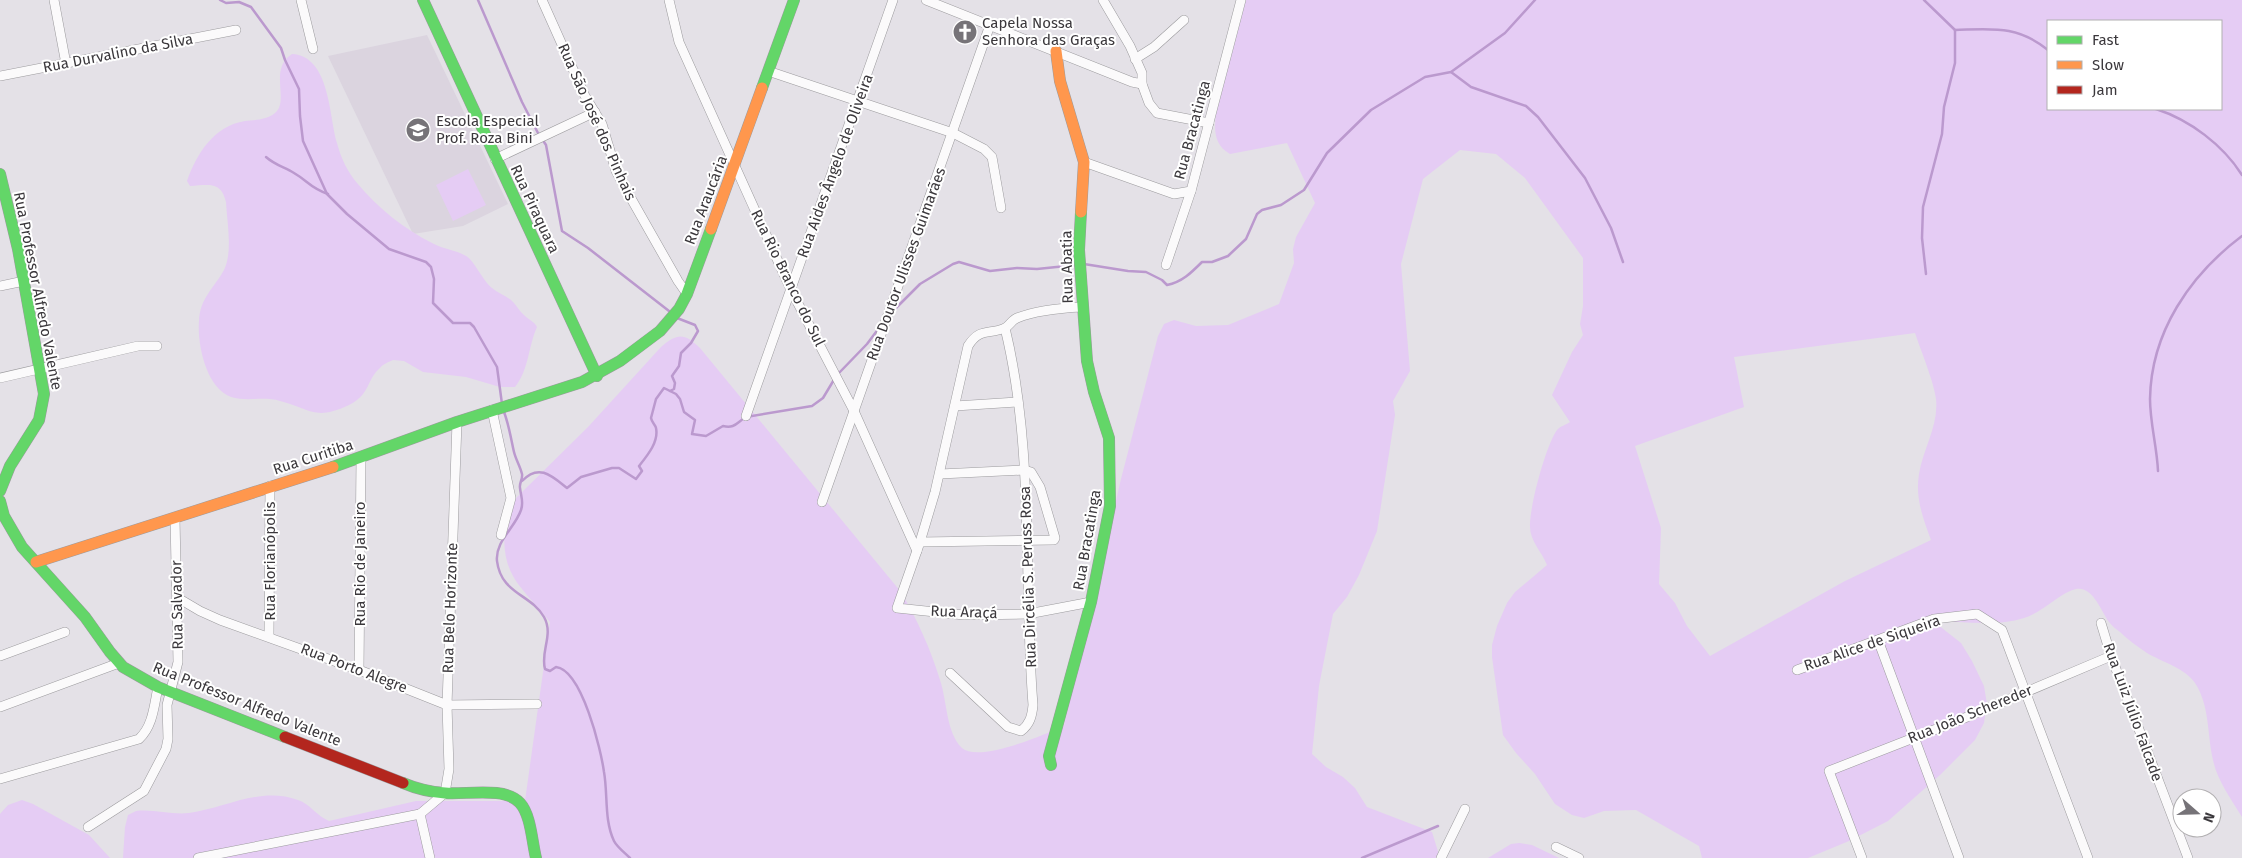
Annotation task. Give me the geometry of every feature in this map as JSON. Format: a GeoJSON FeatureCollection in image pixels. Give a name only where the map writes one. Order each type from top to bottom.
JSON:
{"type":"FeatureCollection","features":[{"type":"Feature","properties":{"kind":"street"},"geometry":{"type":"LineString","coordinates":[[54,0],[66,64]]}},
{"type":"Feature","properties":{"kind":"street"},"geometry":{"type":"LineString","coordinates":[[301,0],[312,49]]}},
{"type":"Feature","properties":{"kind":"street","name":"Rua Piraquara"},"geometry":{"type":"LineString","coordinates":[[423,0],[597,376]]}},
{"type":"Feature","properties":{"kind":"street","name":"Rua São José dos Pinhais"},"geometry":{"type":"LineString","coordinates":[[542,0],[585,96],[602,124],[616,170],[687,294]]}},
{"type":"Feature","properties":{"kind":"street","name":"Rua Rio Branco do Sul"},"geometry":{"type":"LineString","coordinates":[[670,0],[679,42],[791,290],[854,411],[919,546]]}},
{"type":"Feature","properties":{"kind":"street","name":"Rua Araucária"},"geometry":{"type":"LineString","coordinates":[[597,376],[650,338],[679,310],[687,294],[735,165],[794,0]]}},
{"type":"Feature","properties":{"kind":"street","name":"Rua Aides Ângelo de Oliveira"},"geometry":{"type":"LineString","coordinates":[[746,416],[859,101],[893,0]]}},
{"type":"Feature","properties":{"kind":"street"},"geometry":{"type":"LineString","coordinates":[[926,0],[1132,82],[1142,84]]}},
{"type":"Feature","properties":{"kind":"street"},"geometry":{"type":"LineString","coordinates":[[1103,0],[1142,73],[1142,84],[1149,103],[1157,113],[1209,123]]}},
{"type":"Feature","properties":{"kind":"street","name":"Rua Bracatinga"},"geometry":{"type":"LineString","coordinates":[[1166,265],[1192,191],[1241,0]]}},
{"type":"Feature","properties":{"kind":"street"},"geometry":{"type":"LineString","coordinates":[[1135,59],[1154,47],[1184,20]]}},
{"type":"Feature","properties":{"kind":"street","name":"Rua Doutor Ulisses Guimarães"},"geometry":{"type":"LineString","coordinates":[[822,502],[990,24]]}},
{"type":"Feature","properties":{"kind":"street","name":"Rua Durvalino da Silva"},"geometry":{"type":"LineString","coordinates":[[0,76],[236,30]]}},
{"type":"Feature","properties":{"kind":"street","name":"Rua Abatia"},"geometry":{"type":"LineString","coordinates":[[1056,51],[1060,81],[1084,162],[1079,250],[1082,307],[1088,361],[1094,392],[1109,438],[1111,483]]}},
{"type":"Feature","properties":{"kind":"street"},"geometry":{"type":"LineString","coordinates":[[768,70],[953,133],[984,149],[992,157],[1000,208]]}},
{"type":"Feature","properties":{"kind":"street"},"geometry":{"type":"LineString","coordinates":[[495,159],[595,112]]}},
{"type":"Feature","properties":{"kind":"street"},"geometry":{"type":"LineString","coordinates":[[1084,162],[1174,194],[1192,191]]}},
{"type":"Feature","properties":{"kind":"street","name":"Rua Professor Alfredo Valente"},"geometry":{"type":"LineString","coordinates":[[0,174],[1,187],[24,281],[38,369],[44,394],[44,406],[38,422],[3,476],[0,491]]}},
{"type":"Feature","properties":{"kind":"street"},"geometry":{"type":"LineString","coordinates":[[0,286],[24,281]]}},
{"type":"Feature","properties":{"kind":"street"},"geometry":{"type":"LineString","coordinates":[[940,474],[1024,470],[1031,472],[1040,487],[1055,535],[1054,540],[919,546],[940,474],[968,346],[974,337],[980,333],[1005,328],[1016,319],[1055,308],[1082,307]]}},
{"type":"Feature","properties":{"kind":"street","name":"Rua Dircélia S. Peruss Rosa"},"geometry":{"type":"LineString","coordinates":[[950,673],[1008,727],[1020,731],[1028,725],[1033,705],[1028,614],[1024,470],[1014,362],[1005,328]]}},
{"type":"Feature","properties":{"kind":"street"},"geometry":{"type":"LineString","coordinates":[[0,378],[138,346],[156,346]]}},
{"type":"Feature","properties":{"kind":"street","name":"Rua Curitiba"},"geometry":{"type":"LineString","coordinates":[[36,562],[361,458],[457,422],[597,376]]}},
{"type":"Feature","properties":{"kind":"street"},"geometry":{"type":"LineString","coordinates":[[955,406],[1018,402]]}},
{"type":"Feature","properties":{"kind":"street"},"geometry":{"type":"LineString","coordinates":[[492,410],[511,498],[501,536]]}},
{"type":"Feature","properties":{"kind":"street","name":"Rua Belo Horizonte"},"geometry":{"type":"LineString","coordinates":[[445,794],[449,770],[447,705],[457,422]]}},
{"type":"Feature","properties":{"kind":"street","name":"Rua Rio de Janeiro"},"geometry":{"type":"LineString","coordinates":[[360,670],[361,458]]}},
{"type":"Feature","properties":{"kind":"street","name":"Rua Bracatinga"},"geometry":{"type":"LineString","coordinates":[[1051,765],[1049,756],[1091,602],[1110,506],[1111,483]]}},
{"type":"Feature","properties":{"kind":"street","name":"Rua Florianópolis"},"geometry":{"type":"LineString","coordinates":[[269,636],[270,486]]}},
{"type":"Feature","properties":{"kind":"street","name":"Rua Professor Alfredo Valente"},"geometry":{"type":"LineString","coordinates":[[0,501],[1,510],[8,526],[36,562],[70,598],[119,663],[134,674],[158,687],[418,789],[445,794],[499,792],[512,797],[520,803],[526,816],[536,856]]}},
{"type":"Feature","properties":{"kind":"street","name":"Rua Salvador"},"geometry":{"type":"LineString","coordinates":[[88,827],[149,786],[166,749],[168,739],[167,705],[178,662],[175,518]]}},
{"type":"Feature","properties":{"kind":"street","name":"Rua Araçá"},"geometry":{"type":"LineString","coordinates":[[919,546],[897,608],[964,615],[1028,614],[1091,602]]}},
{"type":"Feature","properties":{"kind":"street","name":"Rua Porto Alegre"},"geometry":{"type":"LineString","coordinates":[[178,598],[220,620],[360,670],[447,705],[537,704]]}},
{"type":"Feature","properties":{"kind":"street","name":"Rua Alice de Siqueira"},"geometry":{"type":"LineString","coordinates":[[1797,670],[1934,619],[1977,614],[2002,630],[2027,691]]}},
{"type":"Feature","properties":{"kind":"street","name":"Rua Luiz Júlio Falcade"},"geometry":{"type":"LineString","coordinates":[[2101,622],[2111,656],[2188,858]]}},
{"type":"Feature","properties":{"kind":"street"},"geometry":{"type":"LineString","coordinates":[[0,656],[66,632]]}},
{"type":"Feature","properties":{"kind":"street"},"geometry":{"type":"LineString","coordinates":[[1878,640],[1959,858]]}},
{"type":"Feature","properties":{"kind":"street","name":"Rua João Schereder"},"geometry":{"type":"LineString","coordinates":[[1862,858],[1829,771],[2111,656]]}},
{"type":"Feature","properties":{"kind":"street"},"geometry":{"type":"LineString","coordinates":[[0,707],[119,663]]}},
{"type":"Feature","properties":{"kind":"street"},"geometry":{"type":"LineString","coordinates":[[0,779],[139,739],[146,733],[150,723],[158,687]]}},
{"type":"Feature","properties":{"kind":"street"},"geometry":{"type":"LineString","coordinates":[[2027,691],[2088,858]]}},
{"type":"Feature","properties":{"kind":"street"},"geometry":{"type":"LineString","coordinates":[[198,858],[420,814],[445,794]]}},
{"type":"Feature","properties":{"kind":"street"},"geometry":{"type":"LineString","coordinates":[[1441,858],[1465,809]]}},
{"type":"Feature","properties":{"kind":"street"},"geometry":{"type":"LineString","coordinates":[[420,814],[430,858]]}},
{"type":"Feature","properties":{"kind":"street"},"geometry":{"type":"LineString","coordinates":[[1556,847],[1579,858]]}},
{"type":"Feature","properties":{"kind":"shaded area"},"geometry":{"type":"Polygon","coordinates":[[[1246,0],[2242,0],[2242,817],[2225,789],[2215,767],[2206,711],[2195,683],[2179,669],[2147,653],[2126,638],[2110,623],[2092,595],[2082,589],[2070,591],[2038,612],[2013,621],[1990,623],[1933,621],[1961,643],[1972,661],[1984,686],[1987,704],[1984,723],[1975,740],[1940,775],[1888,821],[1849,841],[1808,858],[1702,858],[1699,846],[1636,810],[1604,811],[1584,818],[1572,815],[1555,804],[1535,774],[1503,735],[1492,645],[1497,626],[1507,603],[1515,592],[1547,565],[1532,537],[1530,518],[1535,492],[1548,449],[1557,430],[1570,422],[1552,395],[1572,352],[1583,335],[1580,324],[1583,306],[1583,258],[1525,178],[1496,154],[1460,150],[1423,179],[1401,264],[1410,371],[1393,401],[1395,415],[1377,531],[1359,575],[1347,597],[1333,614],[1319,686],[1312,754],[1326,767],[1343,777],[1355,788],[1367,807],[1432,832],[1440,858],[123,858],[125,827],[128,815],[136,811],[189,813],[244,799],[271,795],[298,800],[329,821],[416,801],[525,801],[550,622],[520,587],[509,567],[504,536],[511,506],[516,498],[588,427],[661,347],[677,337],[685,337],[700,348],[901,592],[918,624],[932,657],[942,688],[950,725],[957,742],[962,748],[971,752],[997,750],[1013,746],[1064,726],[1121,479],[1158,336],[1164,324],[1174,320],[1196,326],[1228,325],[1279,304],[1294,263],[1293,249],[1296,237],[1315,203],[1287,143],[1230,154],[1218,142],[1215,126],[1216,114],[1246,0]],[[1915,333],[1734,357],[1744,407],[1635,446],[1661,528],[1659,584],[1675,603],[1687,626],[1710,656],[1845,581],[1931,540],[1920,508],[1918,491],[1919,474],[1933,428],[1936,409],[1935,392],[1915,333]]]}},
{"type":"Feature","properties":{"kind":"shaded area","name":"Escola Especial Prof. Roza Bini"},"geometry":{"type":"Polygon","coordinates":[[[427,35],[508,204],[463,226],[413,234],[328,56],[427,35]]]}},
{"type":"Feature","properties":{"kind":"shaded area"},"geometry":{"type":"Polygon","coordinates":[[[292,54],[305,57],[314,65],[321,76],[326,89],[340,154],[350,174],[365,192],[392,218],[412,232],[434,244],[469,258],[494,290],[511,300],[536,325],[526,366],[515,387],[500,387],[466,377],[423,372],[404,361],[393,360],[383,365],[372,377],[365,392],[356,401],[338,410],[320,413],[274,400],[231,397],[215,385],[209,375],[202,353],[199,321],[202,306],[227,263],[229,237],[226,202],[221,190],[217,187],[208,185],[190,186],[187,181],[202,151],[216,135],[234,124],[264,118],[275,113],[281,101],[281,68],[285,60],[292,54]]]}},
{"type":"Feature","properties":{"kind":"shaded area"},"geometry":{"type":"Polygon","coordinates":[[[468,169],[486,205],[453,221],[436,185],[468,169]]]}},
{"type":"Feature","properties":{"kind":"shaded area"},"geometry":{"type":"Polygon","coordinates":[[[22,800],[33,804],[89,835],[110,858],[0,858],[0,814],[8,805],[22,800]]]}},
{"type":"Feature","properties":{"kind":"shaded area"},"geometry":{"type":"Polygon","coordinates":[[[1511,844],[1532,845],[1559,858],[1488,858],[1511,844]]]}},
{"type":"Feature","properties":{"kind":"waterway"},"geometry":{"type":"LineString","coordinates":[[220,0],[226,3],[239,2],[251,7],[281,48],[299,89],[303,141],[327,194],[347,214],[389,249],[426,262],[431,267],[434,279],[433,303],[453,323],[470,323],[474,327],[497,367],[502,404]]}},
{"type":"Feature","properties":{"kind":"waterway"},"geometry":{"type":"LineString","coordinates":[[478,0],[522,102],[539,135]]}},
{"type":"Feature","properties":{"kind":"waterway"},"geometry":{"type":"LineString","coordinates":[[1084,264],[1146,272],[1162,280],[1167,285],[1182,279],[1202,262],[1212,262],[1228,256],[1246,239],[1257,214],[1262,210],[1281,205],[1304,190],[1327,153],[1371,110],[1425,77],[1451,72],[1505,33],[1535,0]]}},
{"type":"Feature","properties":{"kind":"waterway"},"geometry":{"type":"LineString","coordinates":[[1924,0],[1955,30],[1993,29],[2015,32],[2026,36],[2047,49]]}},
{"type":"Feature","properties":{"kind":"waterway"},"geometry":{"type":"LineString","coordinates":[[1926,274],[1922,238],[1923,207],[1942,134],[1944,107],[1955,63],[1955,30]]}},
{"type":"Feature","properties":{"kind":"waterway"},"geometry":{"type":"LineString","coordinates":[[1451,72],[1471,87],[1526,106],[1538,117],[1585,178],[1611,228],[1623,262]]}},
{"type":"Feature","properties":{"kind":"waterway"},"geometry":{"type":"LineString","coordinates":[[2159,110],[2181,120],[2205,135],[2225,154],[2242,175]]}},
{"type":"Feature","properties":{"kind":"waterway"},"geometry":{"type":"LineString","coordinates":[[542,139],[546,145],[562,231],[588,248],[669,311]]}},
{"type":"Feature","properties":{"kind":"waterway"},"geometry":{"type":"LineString","coordinates":[[266,157],[328,194]]}},
{"type":"Feature","properties":{"kind":"waterway"},"geometry":{"type":"LineString","coordinates":[[2158,471],[2150,399],[2152,374],[2157,351],[2166,328],[2190,287],[2223,251],[2242,236]]}},
{"type":"Feature","properties":{"kind":"waterway"},"geometry":{"type":"LineString","coordinates":[[892,312],[920,284],[959,262],[990,271],[1076,265]]}},
{"type":"Feature","properties":{"kind":"waterway"},"geometry":{"type":"LineString","coordinates":[[670,391],[674,389],[675,383],[672,376],[679,366],[681,353],[691,343],[698,331],[695,325],[677,318]]}},
{"type":"Feature","properties":{"kind":"waterway"},"geometry":{"type":"LineString","coordinates":[[838,374],[867,344],[879,328]]}},
{"type":"Feature","properties":{"kind":"waterway"},"geometry":{"type":"LineString","coordinates":[[522,481],[528,476],[540,472],[551,476],[567,488],[581,477],[612,468],[619,468],[636,479],[642,471],[639,466],[652,448],[656,438],[656,428],[651,418],[656,399],[664,388],[676,394],[680,399],[684,412],[695,420],[692,434],[706,436],[723,426],[733,426],[746,417],[812,406],[823,398],[835,378]]}},
{"type":"Feature","properties":{"kind":"waterway"},"geometry":{"type":"LineString","coordinates":[[504,412],[522,474],[520,486],[522,504],[518,517],[499,547],[497,561],[500,572],[510,587],[532,603],[544,617],[548,630],[544,656],[545,669],[550,671],[556,667],[565,671],[582,696],[589,712],[602,761],[607,816],[611,833],[615,843],[630,858]]}},
{"type":"Feature","properties":{"kind":"waterway"},"geometry":{"type":"LineString","coordinates":[[1362,858],[1438,826]]}},
{"type":"Feature","properties":{"kind":"traffic: fast"},"geometry":{"type":"LineString","coordinates":[[423,0],[597,376]]}},
{"type":"Feature","properties":{"kind":"traffic: fast"},"geometry":{"type":"LineString","coordinates":[[762,88],[794,0]]}},
{"type":"Feature","properties":{"kind":"traffic: fast"},"geometry":{"type":"LineString","coordinates":[[0,174],[18,249],[44,394],[39,420],[10,466],[0,491]]}},
{"type":"Feature","properties":{"kind":"traffic: fast"},"geometry":{"type":"LineString","coordinates":[[1051,765],[1049,756],[1091,602],[1110,506],[1109,438],[1094,392],[1087,361],[1079,250],[1081,212]]}},
{"type":"Feature","properties":{"kind":"traffic: fast"},"geometry":{"type":"LineString","coordinates":[[333,467],[457,422],[582,382],[620,361],[660,331],[679,309],[687,294],[711,229]]}},
{"type":"Feature","properties":{"kind":"traffic: fast"},"geometry":{"type":"LineString","coordinates":[[0,501],[4,516],[22,547],[85,617],[123,667],[158,687],[285,737]]}},
{"type":"Feature","properties":{"kind":"traffic: fast"},"geometry":{"type":"LineString","coordinates":[[403,783],[418,789],[434,792],[484,792],[513,798],[520,803],[527,814],[536,858]]}},
{"type":"Feature","properties":{"kind":"traffic: slow"},"geometry":{"type":"LineString","coordinates":[[1056,51],[1060,81],[1084,162],[1081,212]]}},
{"type":"Feature","properties":{"kind":"traffic: slow"},"geometry":{"type":"LineString","coordinates":[[711,229],[762,88]]}},
{"type":"Feature","properties":{"kind":"traffic: slow"},"geometry":{"type":"LineString","coordinates":[[36,562],[333,467]]}},
{"type":"Feature","properties":{"kind":"traffic: jam"},"geometry":{"type":"LineString","coordinates":[[285,737],[403,783]]}},
{"type":"Feature","properties":{"kind":"place","name":"Capela Nossa Senhora das Graças"},"geometry":{"type":"Point","coordinates":[965,32]}},
{"type":"Feature","properties":{"kind":"place","name":"Escola Especial Prof. Roza Bini"},"geometry":{"type":"Point","coordinates":[418,130]}}]}
